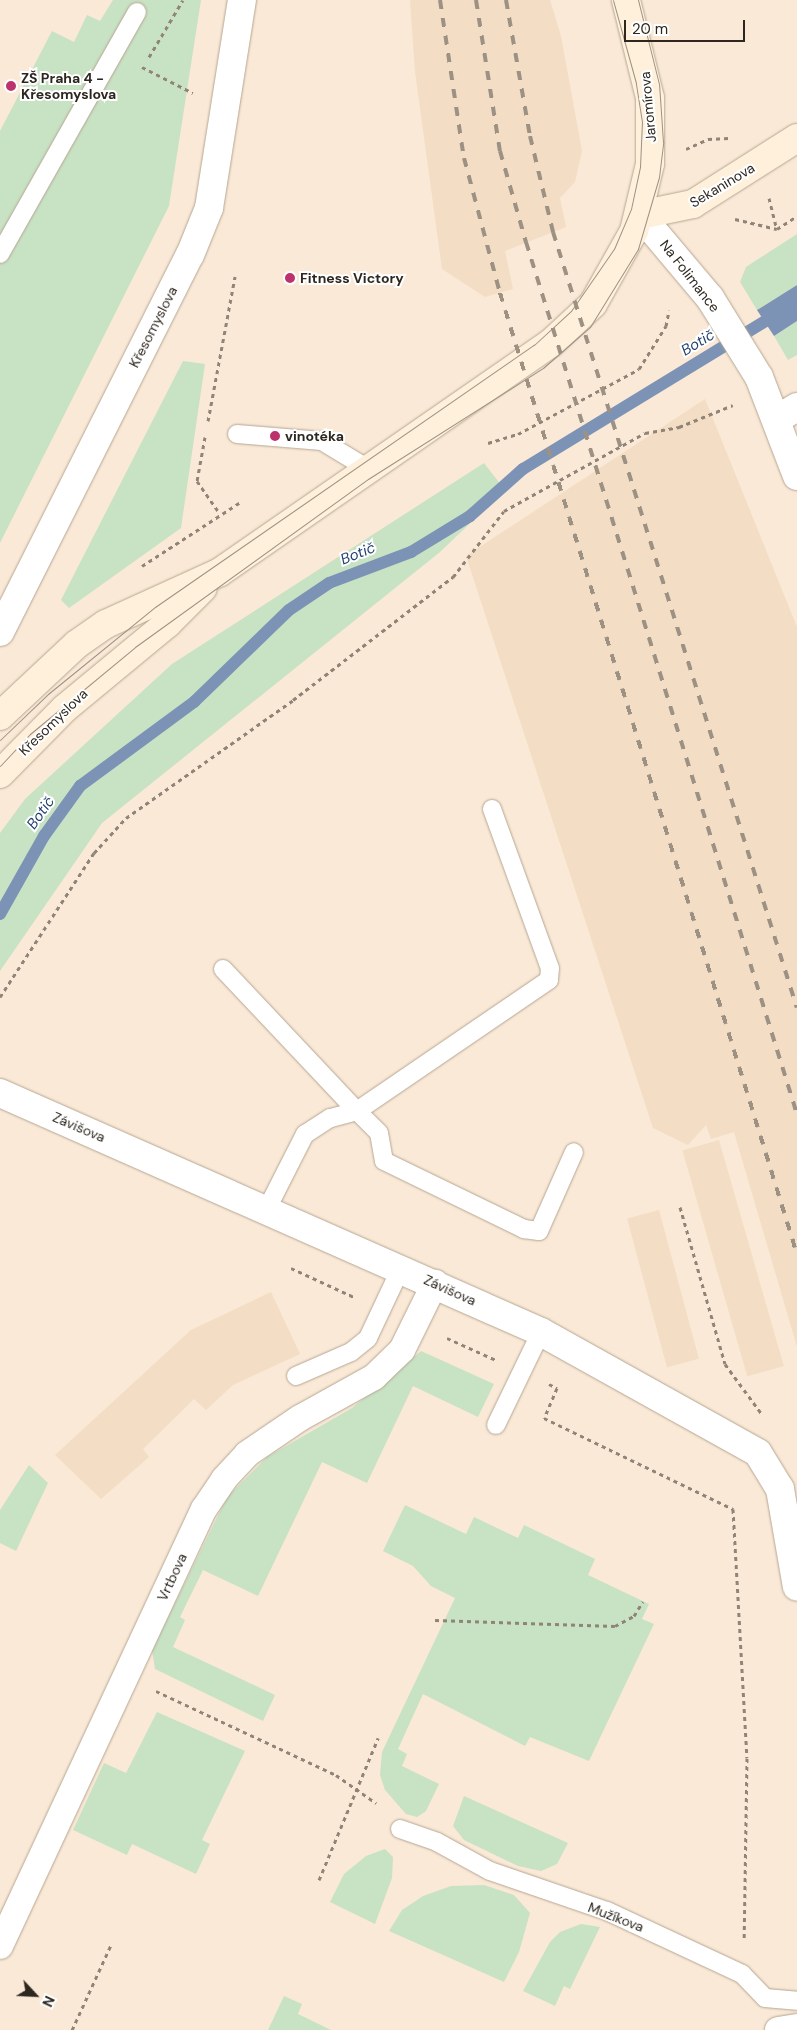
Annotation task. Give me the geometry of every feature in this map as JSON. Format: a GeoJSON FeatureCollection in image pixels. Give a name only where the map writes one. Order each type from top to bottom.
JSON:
{"type":"FeatureCollection","features":[{"type":"Feature","properties":{"kind":"main road","name":"Jaromírova"},"geometry":{"type":"LineString","coordinates":[[626,0],[646,76],[652,121],[650,164],[640,215]]}},
{"type":"Feature","properties":{"kind":"main road","name":"Sekaninova"},"geometry":{"type":"LineString","coordinates":[[640,215],[693,204],[797,138]]}},
{"type":"Feature","properties":{"kind":"main road","name":"Křesomyslova"},"geometry":{"type":"LineString","coordinates":[[0,774],[64,709],[168,623],[220,572],[569,328],[607,284],[640,215]]}},
{"type":"Feature","properties":{"kind":"main road","name":"Křesomyslova"},"geometry":{"type":"LineString","coordinates":[[0,716],[78,644],[106,624],[220,572]]}},
{"type":"Feature","properties":{"kind":"street","name":"Křesomyslova"},"geometry":{"type":"LineString","coordinates":[[0,632],[190,255],[209,208],[242,0]]}},
{"type":"Feature","properties":{"kind":"street","name":"Na Folimance"},"geometry":{"type":"LineString","coordinates":[[640,215],[710,298],[766,388],[787,413],[797,476]]}},
{"type":"Feature","properties":{"kind":"street","name":"Závišova"},"geometry":{"type":"LineString","coordinates":[[0,1093],[435,1283],[541,1332],[758,1453],[780,1489],[797,1587]]}},
{"type":"Feature","properties":{"kind":"street","name":"Vrtbova"},"geometry":{"type":"LineString","coordinates":[[0,1946],[204,1509],[224,1479],[247,1454],[300,1418],[374,1377],[402,1350],[435,1283]]}},
{"type":"Feature","properties":{"kind":"street"},"geometry":{"type":"LineString","coordinates":[[778,2030],[797,2027]]}},
{"type":"Feature","properties":{"kind":"lane"},"geometry":{"type":"LineString","coordinates":[[0,254],[137,12]]}},
{"type":"Feature","properties":{"kind":"lane"},"geometry":{"type":"LineString","coordinates":[[237,434],[322,441],[368,469]]}},
{"type":"Feature","properties":{"kind":"lane"},"geometry":{"type":"LineString","coordinates":[[267,1209],[305,1134],[330,1118],[357,1111],[549,980],[550,968],[492,809]]}},
{"type":"Feature","properties":{"kind":"lane"},"geometry":{"type":"LineString","coordinates":[[223,969],[379,1133],[384,1161],[524,1229],[539,1231],[574,1152]]}},
{"type":"Feature","properties":{"kind":"lane"},"geometry":{"type":"LineString","coordinates":[[296,1376],[351,1352],[368,1338],[383,1310],[401,1268]]}},
{"type":"Feature","properties":{"kind":"lane"},"geometry":{"type":"LineString","coordinates":[[496,1425],[541,1332]]}},
{"type":"Feature","properties":{"kind":"lane","name":"Mužíkova"},"geometry":{"type":"LineString","coordinates":[[400,1829],[437,1842],[506,1878],[607,1911],[742,1974],[765,1998],[797,2001]]}},
{"type":"Feature","properties":{"kind":"path"},"geometry":{"type":"LineString","coordinates":[[173,84],[141,68],[169,30],[182,0]]}},
{"type":"Feature","properties":{"kind":"path"},"geometry":{"type":"LineString","coordinates":[[777,229],[797,216]]}},
{"type":"Feature","properties":{"kind":"path"},"geometry":{"type":"LineString","coordinates":[[235,277],[197,482],[219,513],[239,503]]}},
{"type":"Feature","properties":{"kind":"path"},"geometry":{"type":"LineString","coordinates":[[488,443],[518,434],[639,369],[666,326],[668,310]]}},
{"type":"Feature","properties":{"kind":"path"},"geometry":{"type":"LineString","coordinates":[[0,997],[94,853],[126,818],[292,700],[453,577],[504,511],[645,433],[679,428],[766,388]]}},
{"type":"Feature","properties":{"kind":"path"},"geometry":{"type":"LineString","coordinates":[[680,1207],[725,1364],[743,1385]]}},
{"type":"Feature","properties":{"kind":"path"},"geometry":{"type":"LineString","coordinates":[[291,1268],[383,1310]]}},
{"type":"Feature","properties":{"kind":"path"},"geometry":{"type":"LineString","coordinates":[[416,1324],[557,1388],[544,1418],[733,1509],[747,1758],[742,1974]]}},
{"type":"Feature","properties":{"kind":"path"},"geometry":{"type":"LineString","coordinates":[[435,1620],[614,1626],[634,1616],[643,1601]]}},
{"type":"Feature","properties":{"kind":"path"},"geometry":{"type":"LineString","coordinates":[[126,1677],[336,1776],[376,1803]]}},
{"type":"Feature","properties":{"kind":"path"},"geometry":{"type":"LineString","coordinates":[[319,1880],[355,1788],[378,1738]]}},
{"type":"Feature","properties":{"kind":"path"},"geometry":{"type":"LineString","coordinates":[[72,2030],[111,1945]]}},
{"type":"Feature","properties":{"kind":"shaded area"},"geometry":{"type":"Polygon","coordinates":[[[410,0],[550,0],[561,36],[582,151],[575,182],[560,198],[566,227],[505,251],[513,289],[485,297],[442,269],[415,72],[410,0]]]}},
{"type":"Feature","properties":{"kind":"shaded area"},"geometry":{"type":"Polygon","coordinates":[[[705,399],[797,627],[797,1347],[734,1132],[711,1139],[706,1125],[688,1145],[653,1128],[466,556],[705,399]]]}},
{"type":"Feature","properties":{"kind":"shaded area"},"geometry":{"type":"Polygon","coordinates":[[[719,1140],[784,1366],[747,1376],[682,1150],[719,1140]]]}},
{"type":"Feature","properties":{"kind":"shaded area"},"geometry":{"type":"Polygon","coordinates":[[[659,1210],[699,1359],[667,1367],[627,1219],[659,1210]]]}},
{"type":"Feature","properties":{"kind":"shaded area"},"geometry":{"type":"Polygon","coordinates":[[[271,1292],[300,1354],[233,1385],[206,1410],[194,1399],[143,1449],[149,1457],[101,1499],[55,1455],[191,1330],[271,1292]]]}},
{"type":"Feature","properties":{"kind":"green space"},"geometry":{"type":"Polygon","coordinates":[[[113,0],[201,0],[169,206],[0,543],[0,131],[52,31],[74,42],[87,15],[100,21],[113,0]]]}},
{"type":"Feature","properties":{"kind":"green space"},"geometry":{"type":"Polygon","coordinates":[[[797,234],[797,285],[757,310],[740,282],[746,267],[797,234]]]}},
{"type":"Feature","properties":{"kind":"green space"},"geometry":{"type":"Polygon","coordinates":[[[797,321],[797,355],[788,360],[774,336],[797,321]]]}},
{"type":"Feature","properties":{"kind":"green space"},"geometry":{"type":"Polygon","coordinates":[[[183,361],[205,364],[181,528],[69,608],[61,600],[183,361]]]}},
{"type":"Feature","properties":{"kind":"green space"},"geometry":{"type":"Polygon","coordinates":[[[484,463],[505,490],[440,552],[102,823],[0,971],[0,833],[25,799],[172,664],[484,463]]]}},
{"type":"Feature","properties":{"kind":"green space"},"geometry":{"type":"Polygon","coordinates":[[[421,1351],[494,1384],[478,1417],[413,1386],[367,1483],[322,1462],[258,1596],[203,1570],[180,1617],[185,1620],[173,1647],[275,1695],[263,1721],[155,1669],[152,1650],[227,1497],[267,1457],[352,1408],[421,1351]]]}},
{"type":"Feature","properties":{"kind":"green space"},"geometry":{"type":"Polygon","coordinates":[[[29,1465],[48,1483],[16,1551],[0,1543],[0,1510],[29,1465]]]}},
{"type":"Feature","properties":{"kind":"green space"},"geometry":{"type":"Polygon","coordinates":[[[405,1505],[466,1534],[474,1517],[518,1538],[524,1525],[595,1559],[588,1575],[649,1604],[642,1619],[654,1624],[589,1761],[530,1737],[525,1746],[423,1694],[398,1749],[407,1754],[402,1766],[439,1784],[426,1811],[417,1817],[406,1814],[385,1790],[380,1775],[382,1752],[455,1598],[431,1586],[413,1566],[383,1551],[405,1505]]]}},
{"type":"Feature","properties":{"kind":"green space"},"geometry":{"type":"Polygon","coordinates":[[[157,1712],[245,1751],[202,1840],[210,1844],[196,1874],[132,1844],[127,1855],[73,1830],[104,1763],[126,1773],[157,1712]]]}},
{"type":"Feature","properties":{"kind":"green space"},"geometry":{"type":"Polygon","coordinates":[[[464,1796],[568,1843],[557,1864],[541,1871],[518,1866],[464,1840],[453,1826],[464,1796]]]}},
{"type":"Feature","properties":{"kind":"green space"},"geometry":{"type":"Polygon","coordinates":[[[385,1849],[393,1857],[392,1878],[375,1924],[330,1902],[344,1874],[366,1856],[385,1849]]]}},
{"type":"Feature","properties":{"kind":"green space"},"geometry":{"type":"Polygon","coordinates":[[[484,1885],[514,1895],[530,1913],[519,1952],[504,1982],[389,1931],[402,1910],[423,1896],[451,1886],[484,1885]]]}},
{"type":"Feature","properties":{"kind":"green space"},"geometry":{"type":"Polygon","coordinates":[[[581,1924],[600,1927],[570,1989],[564,1986],[555,2006],[523,1991],[550,1942],[560,1932],[581,1924]]]}},
{"type":"Feature","properties":{"kind":"green space"},"geometry":{"type":"Polygon","coordinates":[[[284,1996],[302,2004],[298,2014],[331,2030],[268,2030],[284,1996]]]}},
{"type":"Feature","properties":{"kind":"water"},"geometry":{"type":"Polygon","coordinates":[[[797,285],[797,321],[774,336],[757,310],[797,285]]]}},
{"type":"Feature","properties":{"kind":"waterway","name":"Botič"},"geometry":{"type":"LineString","coordinates":[[0,914],[44,836],[80,786],[194,702],[289,610],[329,583],[411,552],[470,516],[523,469],[797,302]]}},
{"type":"Feature","properties":{"kind":"tram line"},"geometry":{"type":"LineString","coordinates":[[0,740],[48,694],[155,607],[534,345],[571,311],[614,249],[631,209],[640,167],[642,122],[636,83],[613,0]]}},
{"type":"Feature","properties":{"kind":"tram line"},"geometry":{"type":"LineString","coordinates":[[0,766],[30,734],[135,647],[368,479],[543,368],[590,327],[638,249],[659,177],[663,142],[659,84],[638,0]]}},
{"type":"Feature","properties":{"kind":"railway"},"geometry":{"type":"LineString","coordinates":[[440,0],[464,158],[500,293],[797,1254]]}},
{"type":"Feature","properties":{"kind":"railway"},"geometry":{"type":"LineString","coordinates":[[476,0],[500,151],[526,242],[797,1114]]}},
{"type":"Feature","properties":{"kind":"railway"},"geometry":{"type":"LineString","coordinates":[[506,0],[530,136],[553,232],[797,1008]]}},
{"type":"Feature","properties":{"kind":"place","name":"ZŠ Praha 4 - Křesomyslova"},"geometry":{"type":"Point","coordinates":[11,86]}},
{"type":"Feature","properties":{"kind":"place","name":"Fitness Victory"},"geometry":{"type":"Point","coordinates":[290,278]}},
{"type":"Feature","properties":{"kind":"place","name":"vinotéka"},"geometry":{"type":"Point","coordinates":[275,436]}}]}
